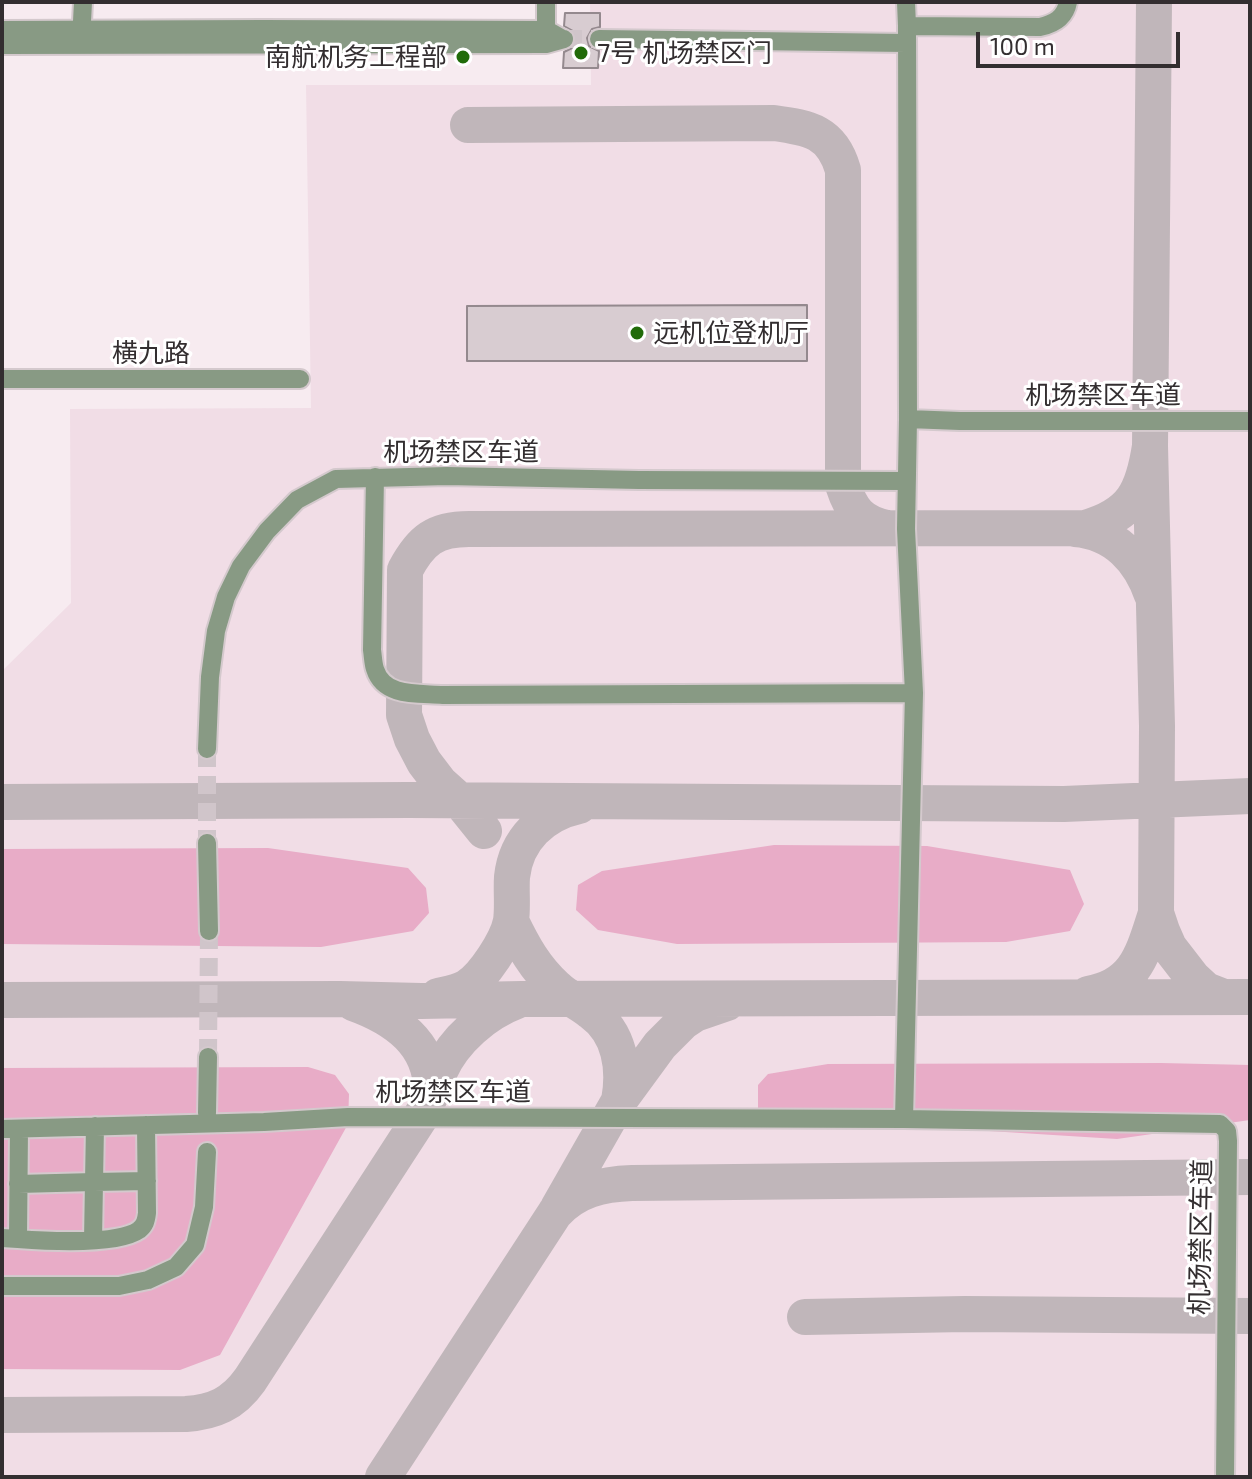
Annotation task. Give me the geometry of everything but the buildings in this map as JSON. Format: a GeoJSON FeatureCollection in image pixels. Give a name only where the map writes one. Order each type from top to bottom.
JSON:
{"type":"FeatureCollection","features":[{"type":"Feature","properties":{"kind":"street"},"geometry":{"type":"LineString","coordinates":[[82,36],[83,2]]}},
{"type":"Feature","properties":{"kind":"street"},"geometry":{"type":"LineString","coordinates":[[2,30],[82,36],[554,38],[546,2]]}},
{"type":"Feature","properties":{"kind":"street"},"geometry":{"type":"LineString","coordinates":[[904,1119],[914,693],[906,481],[906,2]]}},
{"type":"Feature","properties":{"kind":"street"},"geometry":{"type":"LineString","coordinates":[[599,39],[907,34],[1040,27],[1061,18],[1068,2]]}},
{"type":"Feature","properties":{"kind":"street"},"geometry":{"type":"LineString","coordinates":[[2,45],[82,36]]}},
{"type":"Feature","properties":{"kind":"street","name":"横九路"},"geometry":{"type":"LineString","coordinates":[[2,379],[300,379]]}},
{"type":"Feature","properties":{"kind":"street","name":"机场禁区车道"},"geometry":{"type":"LineString","coordinates":[[908,419],[1250,421]]}},
{"type":"Feature","properties":{"kind":"street","name":"机场禁区车道"},"geometry":{"type":"LineString","coordinates":[[207,749],[210,677],[216,631],[226,597],[241,566],[267,531],[297,500],[336,479],[447,476],[906,481]]}},
{"type":"Feature","properties":{"kind":"street"},"geometry":{"type":"LineString","coordinates":[[375,477],[372,650],[375,672],[384,684],[401,693],[914,693]]}},
{"type":"Feature","properties":{"kind":"street"},"geometry":{"type":"LineString","coordinates":[[207,843],[209,931]]}},
{"type":"Feature","properties":{"kind":"street"},"geometry":{"type":"LineString","coordinates":[[207,1113],[208,1057]]}},
{"type":"Feature","properties":{"kind":"street","name":"机场禁区车道"},"geometry":{"type":"LineString","coordinates":[[10,1129],[348,1117],[904,1119],[1220,1124],[1227,1131],[1228,1141],[1225,1477]]}},
{"type":"Feature","properties":{"kind":"street"},"geometry":{"type":"LineString","coordinates":[[10,1129],[18,1184],[10,1239],[60,1242],[128,1235],[143,1227],[146,1222],[146,1125]]}},
{"type":"Feature","properties":{"kind":"street"},"geometry":{"type":"LineString","coordinates":[[93,1240],[95,1126]]}},
{"type":"Feature","properties":{"kind":"street"},"geometry":{"type":"LineString","coordinates":[[2,1286],[119,1286],[148,1280],[176,1267],[195,1245],[204,1207],[207,1152]]}},
{"type":"Feature","properties":{"kind":"street"},"geometry":{"type":"LineString","coordinates":[[18,1184],[147,1181]]}},
{"type":"Feature","properties":{"kind":"shaded area"},"geometry":{"type":"Polygon","coordinates":[[[590,2],[1250,2],[1250,1477],[2,1477],[2,671],[71,603],[70,409],[311,408],[306,85],[591,85],[590,2]]]}},
{"type":"Feature","properties":{"kind":"shaded area"},"geometry":{"type":"Polygon","coordinates":[[[774,845],[927,846],[1070,870],[1084,904],[1070,931],[1006,942],[677,944],[598,930],[576,910],[578,885],[602,871],[774,845]]]}},
{"type":"Feature","properties":{"kind":"shaded area"},"geometry":{"type":"Polygon","coordinates":[[[268,848],[408,868],[426,888],[429,913],[413,931],[321,947],[2,944],[2,849],[268,848]]]}},
{"type":"Feature","properties":{"kind":"shaded area"},"geometry":{"type":"Polygon","coordinates":[[[828,1064],[1250,1065],[1250,1120],[1117,1139],[781,1118],[758,1110],[758,1085],[768,1074],[828,1064]]]}},
{"type":"Feature","properties":{"kind":"shaded area"},"geometry":{"type":"Polygon","coordinates":[[[308,1067],[335,1075],[349,1094],[348,1124],[220,1355],[180,1370],[2,1369],[2,1068],[308,1067]]]}},
{"type":"Feature","properties":{"kind":"taxiway"},"geometry":{"type":"LineString","coordinates":[[1154,2],[1150,446],[1157,726],[1156,913],[1169,947],[1193,978],[1206,990],[1224,997]]}},
{"type":"Feature","properties":{"kind":"taxiway"},"geometry":{"type":"LineString","coordinates":[[468,125],[774,123],[809,130],[826,140],[833,147],[843,170],[843,485],[858,514],[887,528]]}},
{"type":"Feature","properties":{"kind":"taxiway"},"geometry":{"type":"LineString","coordinates":[[484,831],[424,762],[404,715],[405,570],[430,538],[447,531],[469,529],[1085,528],[1114,516],[1132,499],[1144,476],[1150,446]]}},
{"type":"Feature","properties":{"kind":"taxiway"},"geometry":{"type":"LineString","coordinates":[[1075,529],[1102,536],[1124,550],[1141,570],[1152,595]]}},
{"type":"Feature","properties":{"kind":"taxiway"},"geometry":{"type":"LineString","coordinates":[[2,802],[408,800],[1064,804],[1250,796]]}},
{"type":"Feature","properties":{"kind":"taxiway"},"geometry":{"type":"LineString","coordinates":[[438,996],[467,987],[500,948],[511,921],[512,877],[525,840],[554,815],[579,806]]}},
{"type":"Feature","properties":{"kind":"taxiway"},"geometry":{"type":"LineString","coordinates":[[1088,994],[1117,984],[1135,966],[1156,913]]}},
{"type":"Feature","properties":{"kind":"taxiway"},"geometry":{"type":"LineString","coordinates":[[511,921],[530,956],[549,980],[601,1020],[608,1030],[620,1064],[619,1101]]}},
{"type":"Feature","properties":{"kind":"taxiway"},"geometry":{"type":"LineString","coordinates":[[2,1000],[1250,997]]}},
{"type":"Feature","properties":{"kind":"taxiway"},"geometry":{"type":"LineString","coordinates":[[2,1415],[186,1414],[214,1409],[230,1401],[250,1380],[420,1118],[453,1049],[482,1020],[517,1001]]}},
{"type":"Feature","properties":{"kind":"taxiway"},"geometry":{"type":"LineString","coordinates":[[353,1003],[397,1025],[408,1035],[426,1061],[431,1094]]}},
{"type":"Feature","properties":{"kind":"taxiway"},"geometry":{"type":"LineString","coordinates":[[558,1208],[619,1101],[660,1045],[695,1014],[727,1003]]}},
{"type":"Feature","properties":{"kind":"taxiway"},"geometry":{"type":"LineString","coordinates":[[383,1477],[555,1213],[590,1190],[632,1183],[1250,1177]]}},
{"type":"Feature","properties":{"kind":"taxiway"},"geometry":{"type":"LineString","coordinates":[[805,1317],[965,1314],[1250,1316]]}},
{"type":"Feature","properties":{"kind":"tunnel"},"geometry":{"type":"LineString","coordinates":[[564,39],[599,39]]}},
{"type":"Feature","properties":{"kind":"tunnel"},"geometry":{"type":"LineString","coordinates":[[207,749],[207,843]]}},
{"type":"Feature","properties":{"kind":"tunnel"},"geometry":{"type":"LineString","coordinates":[[208,1057],[209,931]]}},
{"type":"Feature","properties":{"kind":"place","name":"7号 机场禁区门"},"geometry":{"type":"Point","coordinates":[581,53]}},
{"type":"Feature","properties":{"kind":"place","name":"南航机务工程部"},"geometry":{"type":"Point","coordinates":[463,57]}},
{"type":"Feature","properties":{"kind":"place","name":"远机位登机厅"},"geometry":{"type":"Point","coordinates":[637,333]}}]}
